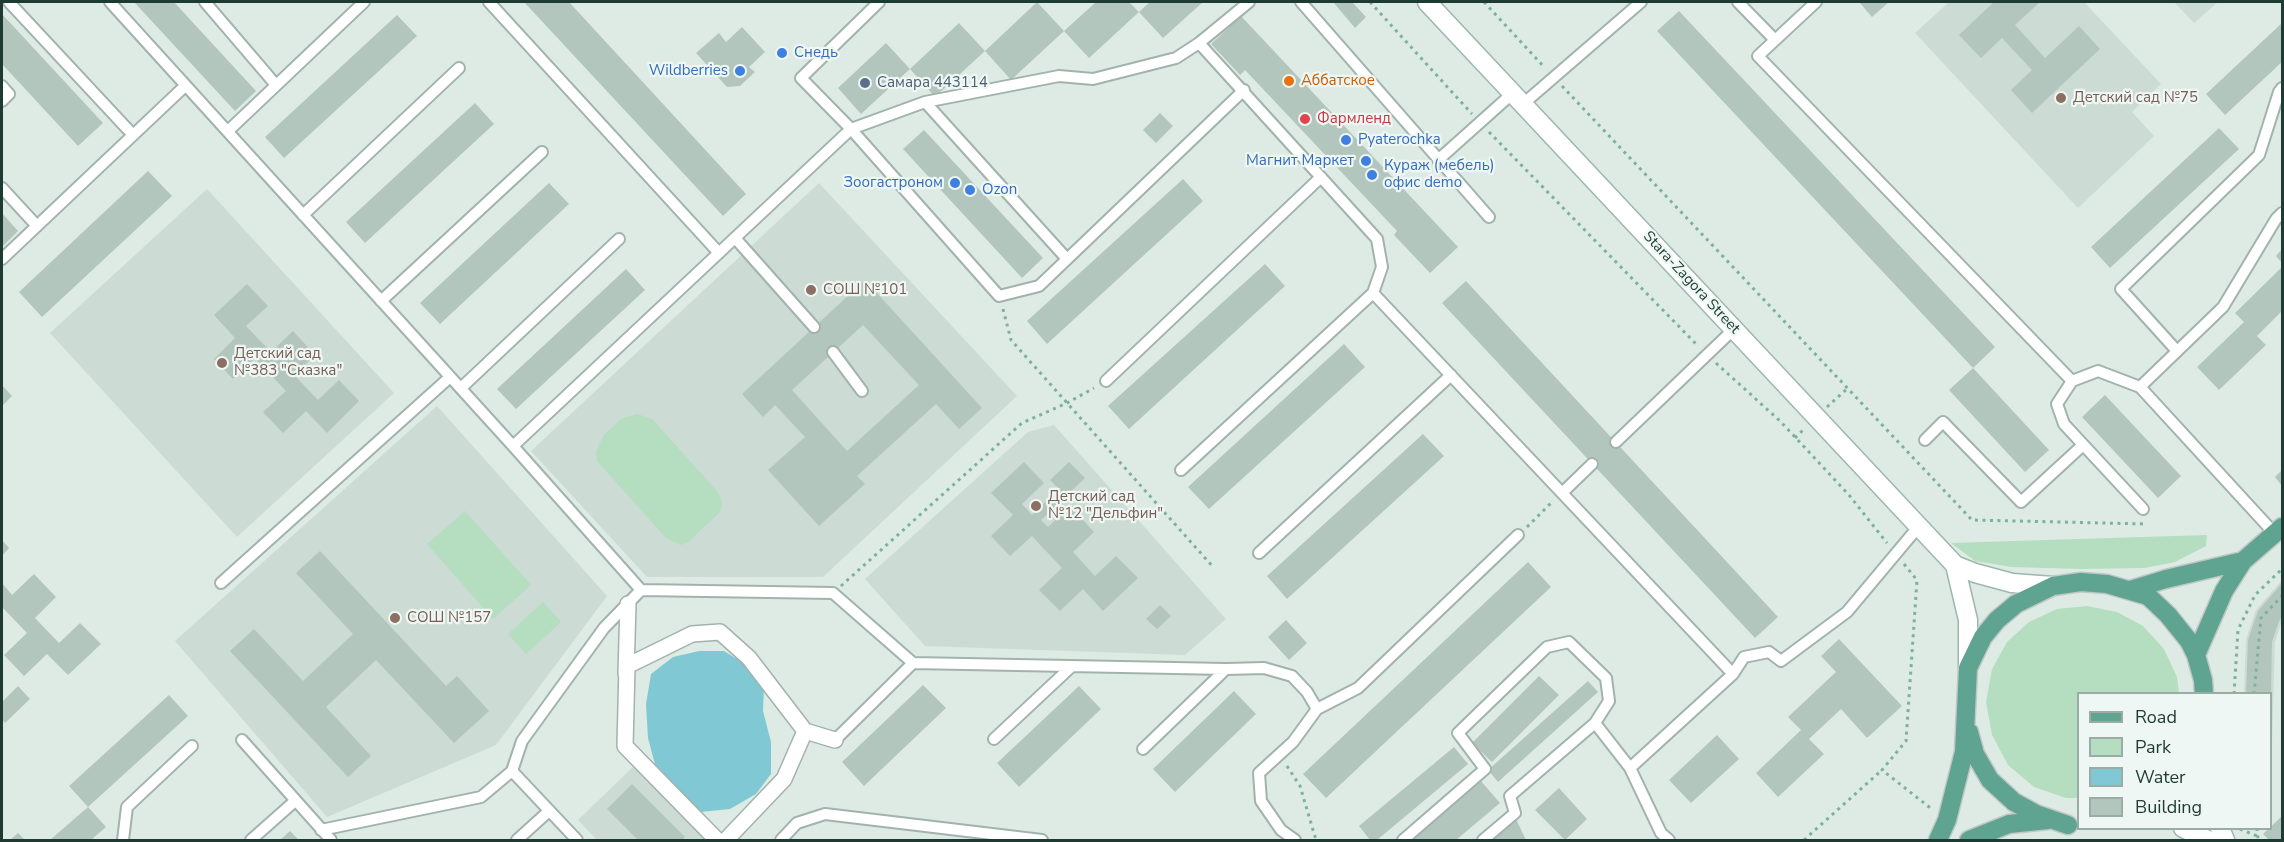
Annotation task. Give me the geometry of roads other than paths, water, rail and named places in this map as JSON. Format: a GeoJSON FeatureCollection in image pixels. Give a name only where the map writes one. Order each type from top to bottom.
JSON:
{"type":"FeatureCollection","features":[{"type":"Feature","properties":{"kind":"main road","name":"Stara-Zagora Street"},"geometry":{"type":"LineString","coordinates":[[1427,2],[1955,565]]}},
{"type":"Feature","properties":{"kind":"main road"},"geometry":{"type":"LineString","coordinates":[[2196,655],[2224,591],[2243,561],[2279,530]]}},
{"type":"Feature","properties":{"kind":"main road"},"geometry":{"type":"LineString","coordinates":[[2130,590],[2243,561]]}},
{"type":"Feature","properties":{"kind":"main road"},"geometry":{"type":"LineString","coordinates":[[1955,565],[2012,583],[2053,586],[2081,582],[2107,584],[2148,596],[2168,615],[2188,641],[2196,655],[2204,692]]}},
{"type":"Feature","properties":{"kind":"main road"},"geometry":{"type":"LineString","coordinates":[[1938,840],[1947,820],[1964,752],[1968,620],[1955,565]]}},
{"type":"Feature","properties":{"kind":"main road"},"geometry":{"type":"LineString","coordinates":[[1968,668],[1983,637],[1997,620],[2016,604],[2053,586]]}},
{"type":"Feature","properties":{"kind":"main road"},"geometry":{"type":"LineString","coordinates":[[1964,716],[1975,754],[1990,780],[2014,802],[2050,820],[2077,825]]}},
{"type":"Feature","properties":{"kind":"main road"},"geometry":{"type":"LineString","coordinates":[[1969,840],[2009,824],[2050,820]]}},
{"type":"Feature","properties":{"kind":"main road"},"geometry":{"type":"LineString","coordinates":[[2187,830],[2208,840]]}},
{"type":"Feature","properties":{"kind":"street"},"geometry":{"type":"LineString","coordinates":[[628,604],[625,746],[717,840]]}},
{"type":"Feature","properties":{"kind":"street"},"geometry":{"type":"LineString","coordinates":[[627,666],[692,634],[720,632],[749,658],[805,731],[835,740]]}},
{"type":"Feature","properties":{"kind":"street"},"geometry":{"type":"LineString","coordinates":[[726,840],[783,779],[805,731]]}},
{"type":"Feature","properties":{"kind":"lane"},"geometry":{"type":"LineString","coordinates":[[9,2],[133,135]]}},
{"type":"Feature","properties":{"kind":"lane"},"geometry":{"type":"LineString","coordinates":[[110,2],[641,590],[833,593],[913,663],[1264,668],[1292,676],[1308,692],[1317,709]]}},
{"type":"Feature","properties":{"kind":"lane"},"geometry":{"type":"LineString","coordinates":[[204,2],[276,85]]}},
{"type":"Feature","properties":{"kind":"lane"},"geometry":{"type":"LineString","coordinates":[[228,131],[364,2]]}},
{"type":"Feature","properties":{"kind":"lane"},"geometry":{"type":"LineString","coordinates":[[489,2],[719,253]]}},
{"type":"Feature","properties":{"kind":"lane"},"geometry":{"type":"LineString","coordinates":[[879,2],[801,78],[851,129],[999,296],[1039,286],[1244,90]]}},
{"type":"Feature","properties":{"kind":"lane"},"geometry":{"type":"LineString","coordinates":[[513,446],[851,129],[925,102],[1059,76],[1093,79],[1176,58],[1249,2]]}},
{"type":"Feature","properties":{"kind":"lane"},"geometry":{"type":"LineString","coordinates":[[1301,2],[1489,217]]}},
{"type":"Feature","properties":{"kind":"lane"},"geometry":{"type":"LineString","coordinates":[[1438,160],[1480,123],[1554,77],[1641,2]]}},
{"type":"Feature","properties":{"kind":"lane"},"geometry":{"type":"LineString","coordinates":[[1738,2],[1775,40]]}},
{"type":"Feature","properties":{"kind":"lane"},"geometry":{"type":"LineString","coordinates":[[1816,2],[1758,56],[2072,381]]}},
{"type":"Feature","properties":{"kind":"lane"},"geometry":{"type":"LineString","coordinates":[[1181,470],[1373,293],[1382,267],[1377,238],[1199,42]]}},
{"type":"Feature","properties":{"kind":"lane"},"geometry":{"type":"LineString","coordinates":[[303,215],[459,68]]}},
{"type":"Feature","properties":{"kind":"lane"},"geometry":{"type":"LineString","coordinates":[[2,86],[9,94],[2,101]]}},
{"type":"Feature","properties":{"kind":"lane"},"geometry":{"type":"LineString","coordinates":[[2,259],[185,86]]}},
{"type":"Feature","properties":{"kind":"lane"},"geometry":{"type":"LineString","coordinates":[[2177,351],[2121,289],[2259,155],[2279,92],[2283,88]]}},
{"type":"Feature","properties":{"kind":"lane"},"geometry":{"type":"LineString","coordinates":[[925,102],[1067,259]]}},
{"type":"Feature","properties":{"kind":"lane"},"geometry":{"type":"LineString","coordinates":[[381,301],[542,152]]}},
{"type":"Feature","properties":{"kind":"lane"},"geometry":{"type":"LineString","coordinates":[[1106,381],[1322,177]]}},
{"type":"Feature","properties":{"kind":"lane"},"geometry":{"type":"LineString","coordinates":[[2,188],[37,226]]}},
{"type":"Feature","properties":{"kind":"lane"},"geometry":{"type":"LineString","coordinates":[[2140,387],[2223,307],[2276,219],[2283,213]]}},
{"type":"Feature","properties":{"kind":"lane"},"geometry":{"type":"LineString","coordinates":[[735,238],[814,327]]}},
{"type":"Feature","properties":{"kind":"lane"},"geometry":{"type":"LineString","coordinates":[[461,388],[619,239]]}},
{"type":"Feature","properties":{"kind":"lane"},"geometry":{"type":"LineString","coordinates":[[1373,293],[1733,674]]}},
{"type":"Feature","properties":{"kind":"lane"},"geometry":{"type":"LineString","coordinates":[[1616,442],[1734,329]]}},
{"type":"Feature","properties":{"kind":"lane"},"geometry":{"type":"LineString","coordinates":[[833,352],[862,391]]}},
{"type":"Feature","properties":{"kind":"lane"},"geometry":{"type":"LineString","coordinates":[[2143,509],[2064,424],[2057,404],[2072,381],[2098,371],[2140,387],[2279,530]]}},
{"type":"Feature","properties":{"kind":"lane"},"geometry":{"type":"LineString","coordinates":[[1259,553],[1451,375]]}},
{"type":"Feature","properties":{"kind":"lane"},"geometry":{"type":"LineString","coordinates":[[221,584],[450,377]]}},
{"type":"Feature","properties":{"kind":"lane"},"geometry":{"type":"LineString","coordinates":[[1925,440],[1943,422],[2021,502],[2083,445]]}},
{"type":"Feature","properties":{"kind":"lane"},"geometry":{"type":"LineString","coordinates":[[1562,493],[1592,464]]}},
{"type":"Feature","properties":{"kind":"lane"},"geometry":{"type":"LineString","coordinates":[[1630,768],[1733,674],[1744,657],[1768,652],[1781,661],[1847,612],[1919,526]]}},
{"type":"Feature","properties":{"kind":"lane"},"geometry":{"type":"LineString","coordinates":[[1295,840],[1281,830],[1261,801],[1259,773],[1293,742],[1317,709],[1358,688],[1518,535]]}},
{"type":"Feature","properties":{"kind":"lane"},"geometry":{"type":"LineString","coordinates":[[321,830],[481,796],[512,771],[522,741],[604,628],[641,590]]}},
{"type":"Feature","properties":{"kind":"lane"},"geometry":{"type":"LineString","coordinates":[[1403,840],[1485,769],[1458,733],[1547,647],[1569,642],[1606,678],[1609,701],[1594,723],[1510,796],[1515,813],[1483,840]]}},
{"type":"Feature","properties":{"kind":"lane"},"geometry":{"type":"LineString","coordinates":[[835,740],[913,663]]}},
{"type":"Feature","properties":{"kind":"lane"},"geometry":{"type":"LineString","coordinates":[[994,739],[1072,666]]}},
{"type":"Feature","properties":{"kind":"lane"},"geometry":{"type":"LineString","coordinates":[[1143,749],[1226,669]]}},
{"type":"Feature","properties":{"kind":"lane"},"geometry":{"type":"LineString","coordinates":[[1594,723],[1630,768],[1661,838]]}},
{"type":"Feature","properties":{"kind":"lane"},"geometry":{"type":"LineString","coordinates":[[242,740],[331,840]]}},
{"type":"Feature","properties":{"kind":"lane"},"geometry":{"type":"LineString","coordinates":[[123,840],[127,807],[192,746]]}},
{"type":"Feature","properties":{"kind":"lane"},"geometry":{"type":"LineString","coordinates":[[512,771],[577,840]]}},
{"type":"Feature","properties":{"kind":"lane"},"geometry":{"type":"LineString","coordinates":[[251,840],[295,801]]}},
{"type":"Feature","properties":{"kind":"lane"},"geometry":{"type":"LineString","coordinates":[[518,840],[549,811]]}},
{"type":"Feature","properties":{"kind":"lane"},"geometry":{"type":"LineString","coordinates":[[781,840],[797,823],[825,814],[1042,840]]}},
{"type":"Feature","properties":{"kind":"water"},"geometry":{"type":"Polygon","coordinates":[[[699,651],[724,651],[745,664],[764,688],[763,711],[771,742],[771,774],[756,794],[730,809],[701,812],[677,799],[656,768],[648,738],[646,704],[651,674],[673,657],[699,651]]]}},
{"type":"Feature","properties":{"kind":"place","name":"Снедь"},"geometry":{"type":"Point","coordinates":[782,53]}},
{"type":"Feature","properties":{"kind":"place","name":"Wildberries"},"geometry":{"type":"Point","coordinates":[740,71]}},
{"type":"Feature","properties":{"kind":"place","name":"Аббатское"},"geometry":{"type":"Point","coordinates":[1289,81]}},
{"type":"Feature","properties":{"kind":"place","name":"Самара 443114"},"geometry":{"type":"Point","coordinates":[865,83]}},
{"type":"Feature","properties":{"kind":"place","name":"Детский сад №75"},"geometry":{"type":"Point","coordinates":[2061,98]}},
{"type":"Feature","properties":{"kind":"place","name":"Фармленд"},"geometry":{"type":"Point","coordinates":[1305,119]}},
{"type":"Feature","properties":{"kind":"place","name":"Pyaterochka"},"geometry":{"type":"Point","coordinates":[1346,140]}},
{"type":"Feature","properties":{"kind":"place","name":"Магнит Маркет"},"geometry":{"type":"Point","coordinates":[1366,161]}},
{"type":"Feature","properties":{"kind":"place","name":"Кураж (мебель) офис demo"},"geometry":{"type":"Point","coordinates":[1372,175]}},
{"type":"Feature","properties":{"kind":"place","name":"Зоогастроном"},"geometry":{"type":"Point","coordinates":[955,183]}},
{"type":"Feature","properties":{"kind":"place","name":"Ozon"},"geometry":{"type":"Point","coordinates":[970,190]}},
{"type":"Feature","properties":{"kind":"place","name":"СОШ №101"},"geometry":{"type":"Point","coordinates":[811,290]}},
{"type":"Feature","properties":{"kind":"place","name":"Детский сад №383 \"Сказка\""},"geometry":{"type":"Point","coordinates":[222,363]}},
{"type":"Feature","properties":{"kind":"place","name":"Детский сад №12 \"Дельфин\""},"geometry":{"type":"Point","coordinates":[1036,506]}},
{"type":"Feature","properties":{"kind":"place","name":"СОШ №157"},"geometry":{"type":"Point","coordinates":[395,618]}}]}
